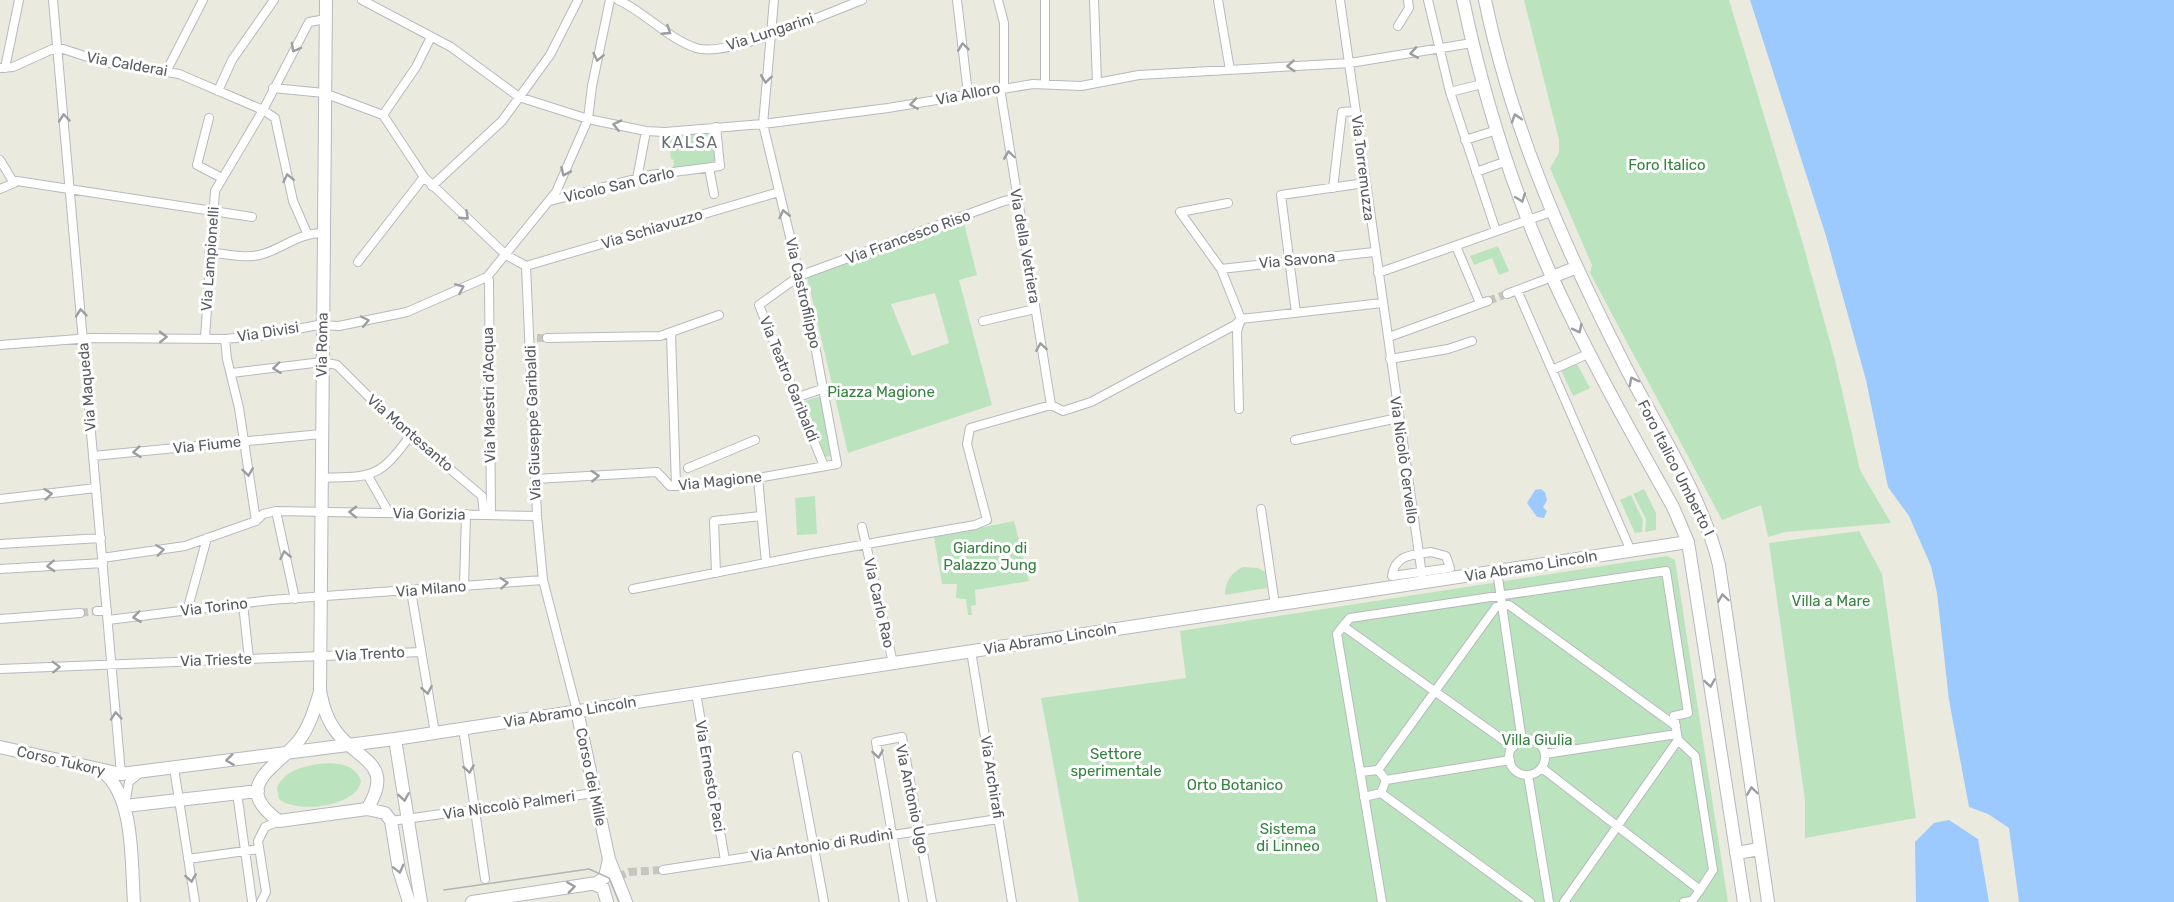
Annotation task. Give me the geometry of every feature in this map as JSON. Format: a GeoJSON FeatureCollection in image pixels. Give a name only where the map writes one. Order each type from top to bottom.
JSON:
{"type":"FeatureCollection","features":[{"type":"Feature","properties":{"kind":"street"},"geometry":{"type":"LineString","coordinates":[[20,0],[3,68],[13,67],[57,47]]}},
{"type":"Feature","properties":{"kind":"street","name":"Via Maqueda"},"geometry":{"type":"LineString","coordinates":[[53,0],[122,774]]}},
{"type":"Feature","properties":{"kind":"street"},"geometry":{"type":"LineString","coordinates":[[167,70],[203,0]]}},
{"type":"Feature","properties":{"kind":"street"},"geometry":{"type":"LineString","coordinates":[[218,91],[232,60],[274,0]]}},
{"type":"Feature","properties":{"kind":"street","name":"Via Roma"},"geometry":{"type":"LineString","coordinates":[[320,691],[320,478],[326,0]]}},
{"type":"Feature","properties":{"kind":"street","name":"Via Alloro"},"geometry":{"type":"LineString","coordinates":[[362,0],[447,44],[519,97],[588,119],[646,131],[665,132],[763,124],[888,108],[1002,87],[1045,84],[1081,86],[1139,75],[1350,63],[1472,43]]}},
{"type":"Feature","properties":{"kind":"street"},"geometry":{"type":"LineString","coordinates":[[380,0],[381,10]]}},
{"type":"Feature","properties":{"kind":"street"},"geometry":{"type":"LineString","coordinates":[[432,186],[502,121],[550,55],[578,0]]}},
{"type":"Feature","properties":{"kind":"street","name":"Via Divisi"},"geometry":{"type":"LineString","coordinates":[[0,345],[83,339],[225,339],[322,326],[339,326],[406,312],[487,277],[550,201],[588,119],[592,86],[610,0]]}},
{"type":"Feature","properties":{"kind":"street","name":"Via Lungarini"},"geometry":{"type":"LineString","coordinates":[[618,0],[634,3],[697,48],[721,49],[772,34],[862,0]]}},
{"type":"Feature","properties":{"kind":"street","name":"Via Castrofilippo"},"geometry":{"type":"LineString","coordinates":[[774,0],[763,124],[825,388],[837,464]]}},
{"type":"Feature","properties":{"kind":"street"},"geometry":{"type":"LineString","coordinates":[[957,0],[968,94]]}},
{"type":"Feature","properties":{"kind":"street","name":"Via della Vetriera"},"geometry":{"type":"LineString","coordinates":[[998,0],[1004,23],[1002,87],[1017,199],[1051,405]]}},
{"type":"Feature","properties":{"kind":"street"},"geometry":{"type":"LineString","coordinates":[[1045,0],[1045,84]]}},
{"type":"Feature","properties":{"kind":"street"},"geometry":{"type":"LineString","coordinates":[[1094,0],[1097,82]]}},
{"type":"Feature","properties":{"kind":"street"},"geometry":{"type":"LineString","coordinates":[[1218,0],[1230,70]]}},
{"type":"Feature","properties":{"kind":"street","name":"Via Torremuzza"},"geometry":{"type":"LineString","coordinates":[[1340,0],[1382,303]]}},
{"type":"Feature","properties":{"kind":"street"},"geometry":{"type":"LineString","coordinates":[[1398,26],[1400,19],[1409,8],[1408,0]]}},
{"type":"Feature","properties":{"kind":"street"},"geometry":{"type":"LineString","coordinates":[[1428,0],[1437,49],[1496,231]]}},
{"type":"Feature","properties":{"kind":"street","name":"Foro Italico Umberto I"},"geometry":{"type":"LineString","coordinates":[[1463,0],[1482,84],[1507,161],[1552,277],[1673,507],[1688,542],[1744,902]]}},
{"type":"Feature","properties":{"kind":"street","name":"Foro Italico Umberto I"},"geometry":{"type":"LineString","coordinates":[[1485,0],[1493,38],[1517,123],[1551,212],[1575,267],[1707,522],[1712,536],[1719,565],[1767,902]]}},
{"type":"Feature","properties":{"kind":"street","name":"Via Lampionelli"},"geometry":{"type":"LineString","coordinates":[[205,338],[209,252],[215,190],[263,110],[309,22],[326,19]]}},
{"type":"Feature","properties":{"kind":"street"},"geometry":{"type":"LineString","coordinates":[[383,116],[416,67],[431,37]]}},
{"type":"Feature","properties":{"kind":"street"},"geometry":{"type":"LineString","coordinates":[[1472,43],[1493,38]]}},
{"type":"Feature","properties":{"kind":"street","name":"Via Calderai"},"geometry":{"type":"LineString","coordinates":[[57,47],[120,66],[167,70],[263,110]]}},
{"type":"Feature","properties":{"kind":"street"},"geometry":{"type":"LineString","coordinates":[[1450,92],[1482,84]]}},
{"type":"Feature","properties":{"kind":"street"},"geometry":{"type":"LineString","coordinates":[[273,88],[324,93],[383,116],[432,186],[506,255],[526,266]]}},
{"type":"Feature","properties":{"kind":"street"},"geometry":{"type":"LineString","coordinates":[[263,110],[275,118],[293,201],[306,233]]}},
{"type":"Feature","properties":{"kind":"street"},"geometry":{"type":"LineString","coordinates":[[1333,188],[1342,112],[1356,111]]}},
{"type":"Feature","properties":{"kind":"street"},"geometry":{"type":"LineString","coordinates":[[208,118],[197,165],[222,178]]}},
{"type":"Feature","properties":{"kind":"street"},"geometry":{"type":"LineString","coordinates":[[714,194],[709,168],[720,166],[717,127]]}},
{"type":"Feature","properties":{"kind":"street"},"geometry":{"type":"LineString","coordinates":[[1465,140],[1497,130]]}},
{"type":"Feature","properties":{"kind":"street"},"geometry":{"type":"LineString","coordinates":[[637,179],[646,131]]}},
{"type":"Feature","properties":{"kind":"street"},"geometry":{"type":"LineString","coordinates":[[0,159],[14,183]]}},
{"type":"Feature","properties":{"kind":"street"},"geometry":{"type":"LineString","coordinates":[[1476,172],[1507,161]]}},
{"type":"Feature","properties":{"kind":"street","name":"Vicolo San Carlo"},"geometry":{"type":"LineString","coordinates":[[550,201],[637,179],[709,168]]}},
{"type":"Feature","properties":{"kind":"street"},"geometry":{"type":"LineString","coordinates":[[358,262],[424,177]]}},
{"type":"Feature","properties":{"kind":"street"},"geometry":{"type":"LineString","coordinates":[[0,189],[17,181],[70,191],[252,217]]}},
{"type":"Feature","properties":{"kind":"street"},"geometry":{"type":"LineString","coordinates":[[1296,313],[1281,195],[1365,183]]}},
{"type":"Feature","properties":{"kind":"street","name":"Via Schiavuzzo"},"geometry":{"type":"LineString","coordinates":[[526,266],[779,192]]}},
{"type":"Feature","properties":{"kind":"street","name":"Via Francesco Riso"},"geometry":{"type":"LineString","coordinates":[[799,276],[1004,201],[1017,199]]}},
{"type":"Feature","properties":{"kind":"street"},"geometry":{"type":"LineString","coordinates":[[1228,203],[1190,208],[1180,212],[1221,269],[1241,319],[1237,331],[1239,409]]}},
{"type":"Feature","properties":{"kind":"street"},"geometry":{"type":"LineString","coordinates":[[1378,273],[1551,212]]}},
{"type":"Feature","properties":{"kind":"street"},"geometry":{"type":"LineString","coordinates":[[209,252],[252,256],[265,254],[306,233],[323,233]]}},
{"type":"Feature","properties":{"kind":"street"},"geometry":{"type":"LineString","coordinates":[[1389,337],[1484,302],[1456,246]]}},
{"type":"Feature","properties":{"kind":"street","name":"Via Savona"},"geometry":{"type":"LineString","coordinates":[[1221,269],[1374,252]]}},
{"type":"Feature","properties":{"kind":"street","name":"Via Giuseppe Garibaldi"},"geometry":{"type":"LineString","coordinates":[[526,266],[534,339],[537,516],[543,580]]}},
{"type":"Feature","properties":{"kind":"street"},"geometry":{"type":"LineString","coordinates":[[1507,294],[1575,267]]}},
{"type":"Feature","properties":{"kind":"street","name":"Via Teatro Garibaldi"},"geometry":{"type":"LineString","coordinates":[[799,276],[759,305],[824,466]]}},
{"type":"Feature","properties":{"kind":"street","name":"Via Maestri d'Acqua"},"geometry":{"type":"LineString","coordinates":[[487,277],[489,280],[488,515]]}},
{"type":"Feature","properties":{"kind":"street"},"geometry":{"type":"LineString","coordinates":[[1517,290],[1631,551]]}},
{"type":"Feature","properties":{"kind":"street"},"geometry":{"type":"LineString","coordinates":[[633,590],[766,562],[975,525],[987,520],[967,444],[970,428],[1051,405],[1063,411],[1091,402],[1235,325],[1241,319],[1382,303]]}},
{"type":"Feature","properties":{"kind":"street","name":"Via Nicolò Cervello"},"geometry":{"type":"LineString","coordinates":[[1382,303],[1389,337],[1398,418],[1422,577]]}},
{"type":"Feature","properties":{"kind":"street"},"geometry":{"type":"LineString","coordinates":[[983,321],[1035,309]]}},
{"type":"Feature","properties":{"kind":"street"},"geometry":{"type":"LineString","coordinates":[[547,338],[671,334],[719,315]]}},
{"type":"Feature","properties":{"kind":"street"},"geometry":{"type":"LineString","coordinates":[[671,334],[676,486]]}},
{"type":"Feature","properties":{"kind":"street"},"geometry":{"type":"LineString","coordinates":[[225,339],[256,521]]}},
{"type":"Feature","properties":{"kind":"street"},"geometry":{"type":"LineString","coordinates":[[1390,359],[1448,349],[1472,341]]}},
{"type":"Feature","properties":{"kind":"street"},"geometry":{"type":"LineString","coordinates":[[1551,370],[1590,353]]}},
{"type":"Feature","properties":{"kind":"street"},"geometry":{"type":"LineString","coordinates":[[232,373],[322,362]]}},
{"type":"Feature","properties":{"kind":"street","name":"Via Montesanto"},"geometry":{"type":"LineString","coordinates":[[322,362],[337,364],[410,436],[482,496],[488,515]]}},
{"type":"Feature","properties":{"kind":"street"},"geometry":{"type":"LineString","coordinates":[[795,398],[825,388]]}},
{"type":"Feature","properties":{"kind":"street"},"geometry":{"type":"LineString","coordinates":[[1296,440],[1398,418]]}},
{"type":"Feature","properties":{"kind":"street","name":"Via Fiume"},"geometry":{"type":"LineString","coordinates":[[93,456],[321,434]]}},
{"type":"Feature","properties":{"kind":"street"},"geometry":{"type":"LineString","coordinates":[[320,478],[368,476],[386,464],[410,436]]}},
{"type":"Feature","properties":{"kind":"street"},"geometry":{"type":"LineString","coordinates":[[688,468],[755,441]]}},
{"type":"Feature","properties":{"kind":"street","name":"Via Magione"},"geometry":{"type":"LineString","coordinates":[[536,479],[657,472],[670,486],[676,486],[758,478],[837,464]]}},
{"type":"Feature","properties":{"kind":"street"},"geometry":{"type":"LineString","coordinates":[[368,476],[389,513]]}},
{"type":"Feature","properties":{"kind":"street"},"geometry":{"type":"LineString","coordinates":[[758,478],[766,562]]}},
{"type":"Feature","properties":{"kind":"street"},"geometry":{"type":"LineString","coordinates":[[0,499],[96,488]]}},
{"type":"Feature","properties":{"kind":"street"},"geometry":{"type":"LineString","coordinates":[[1261,509],[1275,604]]}},
{"type":"Feature","properties":{"kind":"street"},"geometry":{"type":"LineString","coordinates":[[0,569],[103,561],[185,546],[256,521],[263,514],[276,511],[295,599]]}},
{"type":"Feature","properties":{"kind":"street","name":"Via Gorizia"},"geometry":{"type":"LineString","coordinates":[[276,511],[537,516]]}},
{"type":"Feature","properties":{"kind":"street"},"geometry":{"type":"LineString","coordinates":[[464,587],[466,514]]}},
{"type":"Feature","properties":{"kind":"street"},"geometry":{"type":"LineString","coordinates":[[716,573],[714,521],[761,516]]}},
{"type":"Feature","properties":{"kind":"street","name":"Via Carlo Rao"},"geometry":{"type":"LineString","coordinates":[[862,527],[893,663]]}},
{"type":"Feature","properties":{"kind":"street"},"geometry":{"type":"LineString","coordinates":[[0,544],[101,538]]}},
{"type":"Feature","properties":{"kind":"street"},"geometry":{"type":"LineString","coordinates":[[187,610],[207,538]]}},
{"type":"Feature","properties":{"kind":"street","name":"Via Abramo Lincoln"},"geometry":{"type":"LineString","coordinates":[[288,753],[435,733],[1275,604],[1422,577],[1497,571],[1688,542]]}},
{"type":"Feature","properties":{"kind":"street"},"geometry":{"type":"LineString","coordinates":[[1437,552],[1449,561],[1450,568],[1422,577],[1392,576],[1393,569],[1400,559],[1418,554],[1437,552]]}},
{"type":"Feature","properties":{"kind":"street"},"geometry":{"type":"LineString","coordinates":[[1497,571],[1522,741]]}},
{"type":"Feature","properties":{"kind":"street"},"geometry":{"type":"LineString","coordinates":[[1382,902],[1337,634],[1343,626],[1350,618],[1666,571],[1688,713],[1674,716],[1677,733],[1618,828],[1564,902]]}},
{"type":"Feature","properties":{"kind":"street","name":"Via Milano"},"geometry":{"type":"LineString","coordinates":[[320,598],[543,580]]}},
{"type":"Feature","properties":{"kind":"street","name":"Corso dei Mille"},"geometry":{"type":"LineString","coordinates":[[543,580],[577,711],[609,859],[626,902]]}},
{"type":"Feature","properties":{"kind":"street"},"geometry":{"type":"LineString","coordinates":[[411,591],[435,733]]}},
{"type":"Feature","properties":{"kind":"street","name":"Via Torino"},"geometry":{"type":"LineString","coordinates":[[97,612],[107,615],[187,610],[320,598]]}},
{"type":"Feature","properties":{"kind":"street"},"geometry":{"type":"LineString","coordinates":[[243,604],[249,659]]}},
{"type":"Feature","properties":{"kind":"street"},"geometry":{"type":"LineString","coordinates":[[1360,772],[1378,770],[1496,607],[1509,605],[1677,733],[1695,756],[1713,870],[1692,901],[1684,902]]}},
{"type":"Feature","properties":{"kind":"street"},"geometry":{"type":"LineString","coordinates":[[0,619],[80,613]]}},
{"type":"Feature","properties":{"kind":"street"},"geometry":{"type":"LineString","coordinates":[[1343,626],[1513,747]]}},
{"type":"Feature","properties":{"kind":"street","name":"Via Archirafi"},"geometry":{"type":"LineString","coordinates":[[971,651],[1012,902]]}},
{"type":"Feature","properties":{"kind":"street","name":"Via Trento"},"geometry":{"type":"LineString","coordinates":[[320,656],[421,652]]}},
{"type":"Feature","properties":{"kind":"street","name":"Via Trieste"},"geometry":{"type":"LineString","coordinates":[[0,669],[320,656]]}},
{"type":"Feature","properties":{"kind":"street"},"geometry":{"type":"LineString","coordinates":[[320,691],[326,716],[335,731],[349,745],[368,758],[376,772],[377,788],[368,809]]}},
{"type":"Feature","properties":{"kind":"street"},"geometry":{"type":"LineString","coordinates":[[279,821],[266,810],[258,791],[266,770],[288,753],[305,731],[320,691]]}},
{"type":"Feature","properties":{"kind":"street","name":"Via Ernesto Paci"},"geometry":{"type":"LineString","coordinates":[[696,693],[725,860]]}},
{"type":"Feature","properties":{"kind":"street"},"geometry":{"type":"LineString","coordinates":[[463,728],[485,879]]}},
{"type":"Feature","properties":{"kind":"street"},"geometry":{"type":"LineString","coordinates":[[1545,754],[1677,733]]}},
{"type":"Feature","properties":{"kind":"street","name":"Via Antonio Ugo"},"geometry":{"type":"LineString","coordinates":[[904,902],[876,742],[902,738],[933,902]]}},
{"type":"Feature","properties":{"kind":"street"},"geometry":{"type":"LineString","coordinates":[[395,739],[421,902]]}},
{"type":"Feature","properties":{"kind":"street"},"geometry":{"type":"LineString","coordinates":[[1522,741],[1536,742],[1545,754],[1542,768],[1528,775],[1516,771],[1510,760],[1513,747],[1522,741]]}},
{"type":"Feature","properties":{"kind":"street","name":"Corso Tukory"},"geometry":{"type":"LineString","coordinates":[[0,747],[122,774],[288,753]]}},
{"type":"Feature","properties":{"kind":"street"},"geometry":{"type":"LineString","coordinates":[[798,756],[824,902]]}},
{"type":"Feature","properties":{"kind":"street"},"geometry":{"type":"LineString","coordinates":[[1386,780],[1510,760]]}},
{"type":"Feature","properties":{"kind":"street"},"geometry":{"type":"LineString","coordinates":[[174,768],[195,902]]}},
{"type":"Feature","properties":{"kind":"street"},"geometry":{"type":"LineString","coordinates":[[1542,768],[1700,890]]}},
{"type":"Feature","properties":{"kind":"street"},"geometry":{"type":"LineString","coordinates":[[101,770],[114,783],[125,806],[134,902]]}},
{"type":"Feature","properties":{"kind":"street"},"geometry":{"type":"LineString","coordinates":[[1378,770],[1386,780]]}},
{"type":"Feature","properties":{"kind":"street"},"geometry":{"type":"LineString","coordinates":[[125,806],[129,782],[141,772]]}},
{"type":"Feature","properties":{"kind":"street"},"geometry":{"type":"LineString","coordinates":[[1528,775],[1549,902]]}},
{"type":"Feature","properties":{"kind":"street"},"geometry":{"type":"LineString","coordinates":[[1380,793],[1386,780]]}},
{"type":"Feature","properties":{"kind":"street"},"geometry":{"type":"LineString","coordinates":[[125,806],[258,791]]}},
{"type":"Feature","properties":{"kind":"street"},"geometry":{"type":"LineString","coordinates":[[237,793],[255,901],[266,892],[259,849],[260,833],[265,827],[279,821],[368,809],[382,811],[391,821],[399,870],[409,902]]}},
{"type":"Feature","properties":{"kind":"street","name":"Via Niccolò Palmeri"},"geometry":{"type":"LineString","coordinates":[[391,821],[594,793]]}},
{"type":"Feature","properties":{"kind":"street"},"geometry":{"type":"LineString","coordinates":[[1364,797],[1380,793]]}},
{"type":"Feature","properties":{"kind":"street"},"geometry":{"type":"LineString","coordinates":[[1380,793],[1530,902]]}},
{"type":"Feature","properties":{"kind":"street","name":"Via Antonio di Rudinì"},"geometry":{"type":"LineString","coordinates":[[663,870],[998,819]]}},
{"type":"Feature","properties":{"kind":"street"},"geometry":{"type":"LineString","coordinates":[[188,859],[259,849]]}},
{"type":"Feature","properties":{"kind":"street"},"geometry":{"type":"LineString","coordinates":[[1736,854],[1760,849]]}},
{"type":"Feature","properties":{"kind":"street"},"geometry":{"type":"LineString","coordinates":[[472,902],[594,884],[605,877],[609,859]]}},
{"type":"Feature","properties":{"kind":"street"},"geometry":{"type":"LineString","coordinates":[[594,884],[603,888],[607,902]]}},
{"type":"Feature","properties":{"kind":"green space","name":"Foro Italico"},"geometry":{"type":"Polygon","coordinates":[[[1524,0],[1729,0],[1803,244],[1835,360],[1860,470],[1891,523],[1785,532],[1768,537],[1761,505],[1722,520],[1590,273],[1592,265],[1550,168],[1559,153],[1559,140],[1524,0]]]}},
{"type":"Feature","properties":{"kind":"green space"},"geometry":{"type":"Polygon","coordinates":[[[716,130],[720,166],[673,170],[674,160],[671,159],[668,136],[716,130]]]}},
{"type":"Feature","properties":{"kind":"green space","name":"Piazza Magione"},"geometry":{"type":"Polygon","coordinates":[[[964,223],[977,275],[959,280],[992,405],[848,453],[807,277],[964,223]],[[935,293],[891,304],[912,356],[949,343],[935,293]]]}},
{"type":"Feature","properties":{"kind":"green space"},"geometry":{"type":"Polygon","coordinates":[[[1498,246],[1509,271],[1499,275],[1492,258],[1474,265],[1470,256],[1498,246]]]}},
{"type":"Feature","properties":{"kind":"green space"},"geometry":{"type":"Polygon","coordinates":[[[1577,364],[1590,388],[1573,396],[1561,370],[1577,364]]]}},
{"type":"Feature","properties":{"kind":"green space"},"geometry":{"type":"Polygon","coordinates":[[[821,396],[832,456],[825,457],[805,401],[821,396]]]}},
{"type":"Feature","properties":{"kind":"green space"},"geometry":{"type":"Polygon","coordinates":[[[1644,489],[1656,513],[1656,530],[1645,532],[1646,519],[1633,494],[1644,489]]]}},
{"type":"Feature","properties":{"kind":"green space"},"geometry":{"type":"Polygon","coordinates":[[[1631,495],[1643,520],[1642,532],[1635,533],[1620,500],[1631,495]]]}},
{"type":"Feature","properties":{"kind":"green space"},"geometry":{"type":"Polygon","coordinates":[[[815,496],[817,534],[797,535],[795,498],[815,496]]]}},
{"type":"Feature","properties":{"kind":"green space","name":"Giardino di Palazzo Jung"},"geometry":{"type":"Polygon","coordinates":[[[1014,521],[1029,581],[975,590],[976,605],[971,606],[972,615],[968,615],[966,599],[956,598],[957,584],[942,584],[934,537],[1014,521]]]}},
{"type":"Feature","properties":{"kind":"green space","name":"Villa a Mare"},"geometry":{"type":"Polygon","coordinates":[[[1859,531],[1882,574],[1916,818],[1805,838],[1805,800],[1769,543],[1859,531]]]}},
{"type":"Feature","properties":{"kind":"green space","name":"Villa Giulia"},"geometry":{"type":"Polygon","coordinates":[[[1667,556],[1675,560],[1728,902],[1079,902],[1041,698],[1186,678],[1180,631],[1667,556]]]}},
{"type":"Feature","properties":{"kind":"green space"},"geometry":{"type":"Polygon","coordinates":[[[1243,567],[1258,568],[1265,572],[1267,588],[1225,595],[1230,578],[1243,567]]]}},
{"type":"Feature","properties":{"kind":"green space"},"geometry":{"type":"Polygon","coordinates":[[[318,764],[343,765],[354,770],[361,781],[357,790],[338,802],[311,807],[287,804],[279,799],[277,788],[284,778],[299,768],[318,764]]]}},
{"type":"Feature","properties":{"kind":"water"},"geometry":{"type":"Polygon","coordinates":[[[1750,0],[2174,0],[2174,902],[2019,902],[2009,828],[1988,814],[1969,807],[1949,700],[1937,593],[1931,566],[1909,516],[1888,487],[1866,380],[1826,236],[1750,0]]]}},
{"type":"Feature","properties":{"kind":"water"},"geometry":{"type":"Polygon","coordinates":[[[1541,489],[1545,492],[1547,500],[1543,507],[1547,511],[1544,518],[1537,517],[1527,503],[1535,490],[1541,489]]]}},
{"type":"Feature","properties":{"kind":"water"},"geometry":{"type":"Polygon","coordinates":[[[1949,820],[1978,839],[1989,902],[1916,902],[1915,842],[1934,823],[1949,820]]]}},
{"type":"Feature","properties":{"kind":"tunnel"},"geometry":{"type":"LineString","coordinates":[[1488,301],[1507,294]]}},
{"type":"Feature","properties":{"kind":"tunnel"},"geometry":{"type":"LineString","coordinates":[[537,338],[547,338]]}},
{"type":"Feature","properties":{"kind":"tunnel"},"geometry":{"type":"LineString","coordinates":[[80,613],[97,611]]}},
{"type":"Feature","properties":{"kind":"tunnel"},"geometry":{"type":"LineString","coordinates":[[618,877],[629,872],[663,870]]}},
{"type":"Feature","properties":{"kind":"tram line"},"geometry":{"type":"LineString","coordinates":[[444,890],[589,869],[609,878],[619,902]]}},
{"type":"Feature","properties":{"kind":"district","name":"KALSA"},"geometry":{"type":"Point","coordinates":[690,142]}},
{"type":"Feature","properties":{"kind":"park label","name":"Settore sperimentale"},"geometry":{"type":"Point","coordinates":[1116,762]}},
{"type":"Feature","properties":{"kind":"park label","name":"Orto Botanico"},"geometry":{"type":"Point","coordinates":[1235,785]}},
{"type":"Feature","properties":{"kind":"park label","name":"Sistema di Linneo"},"geometry":{"type":"Point","coordinates":[1288,838]}}]}
